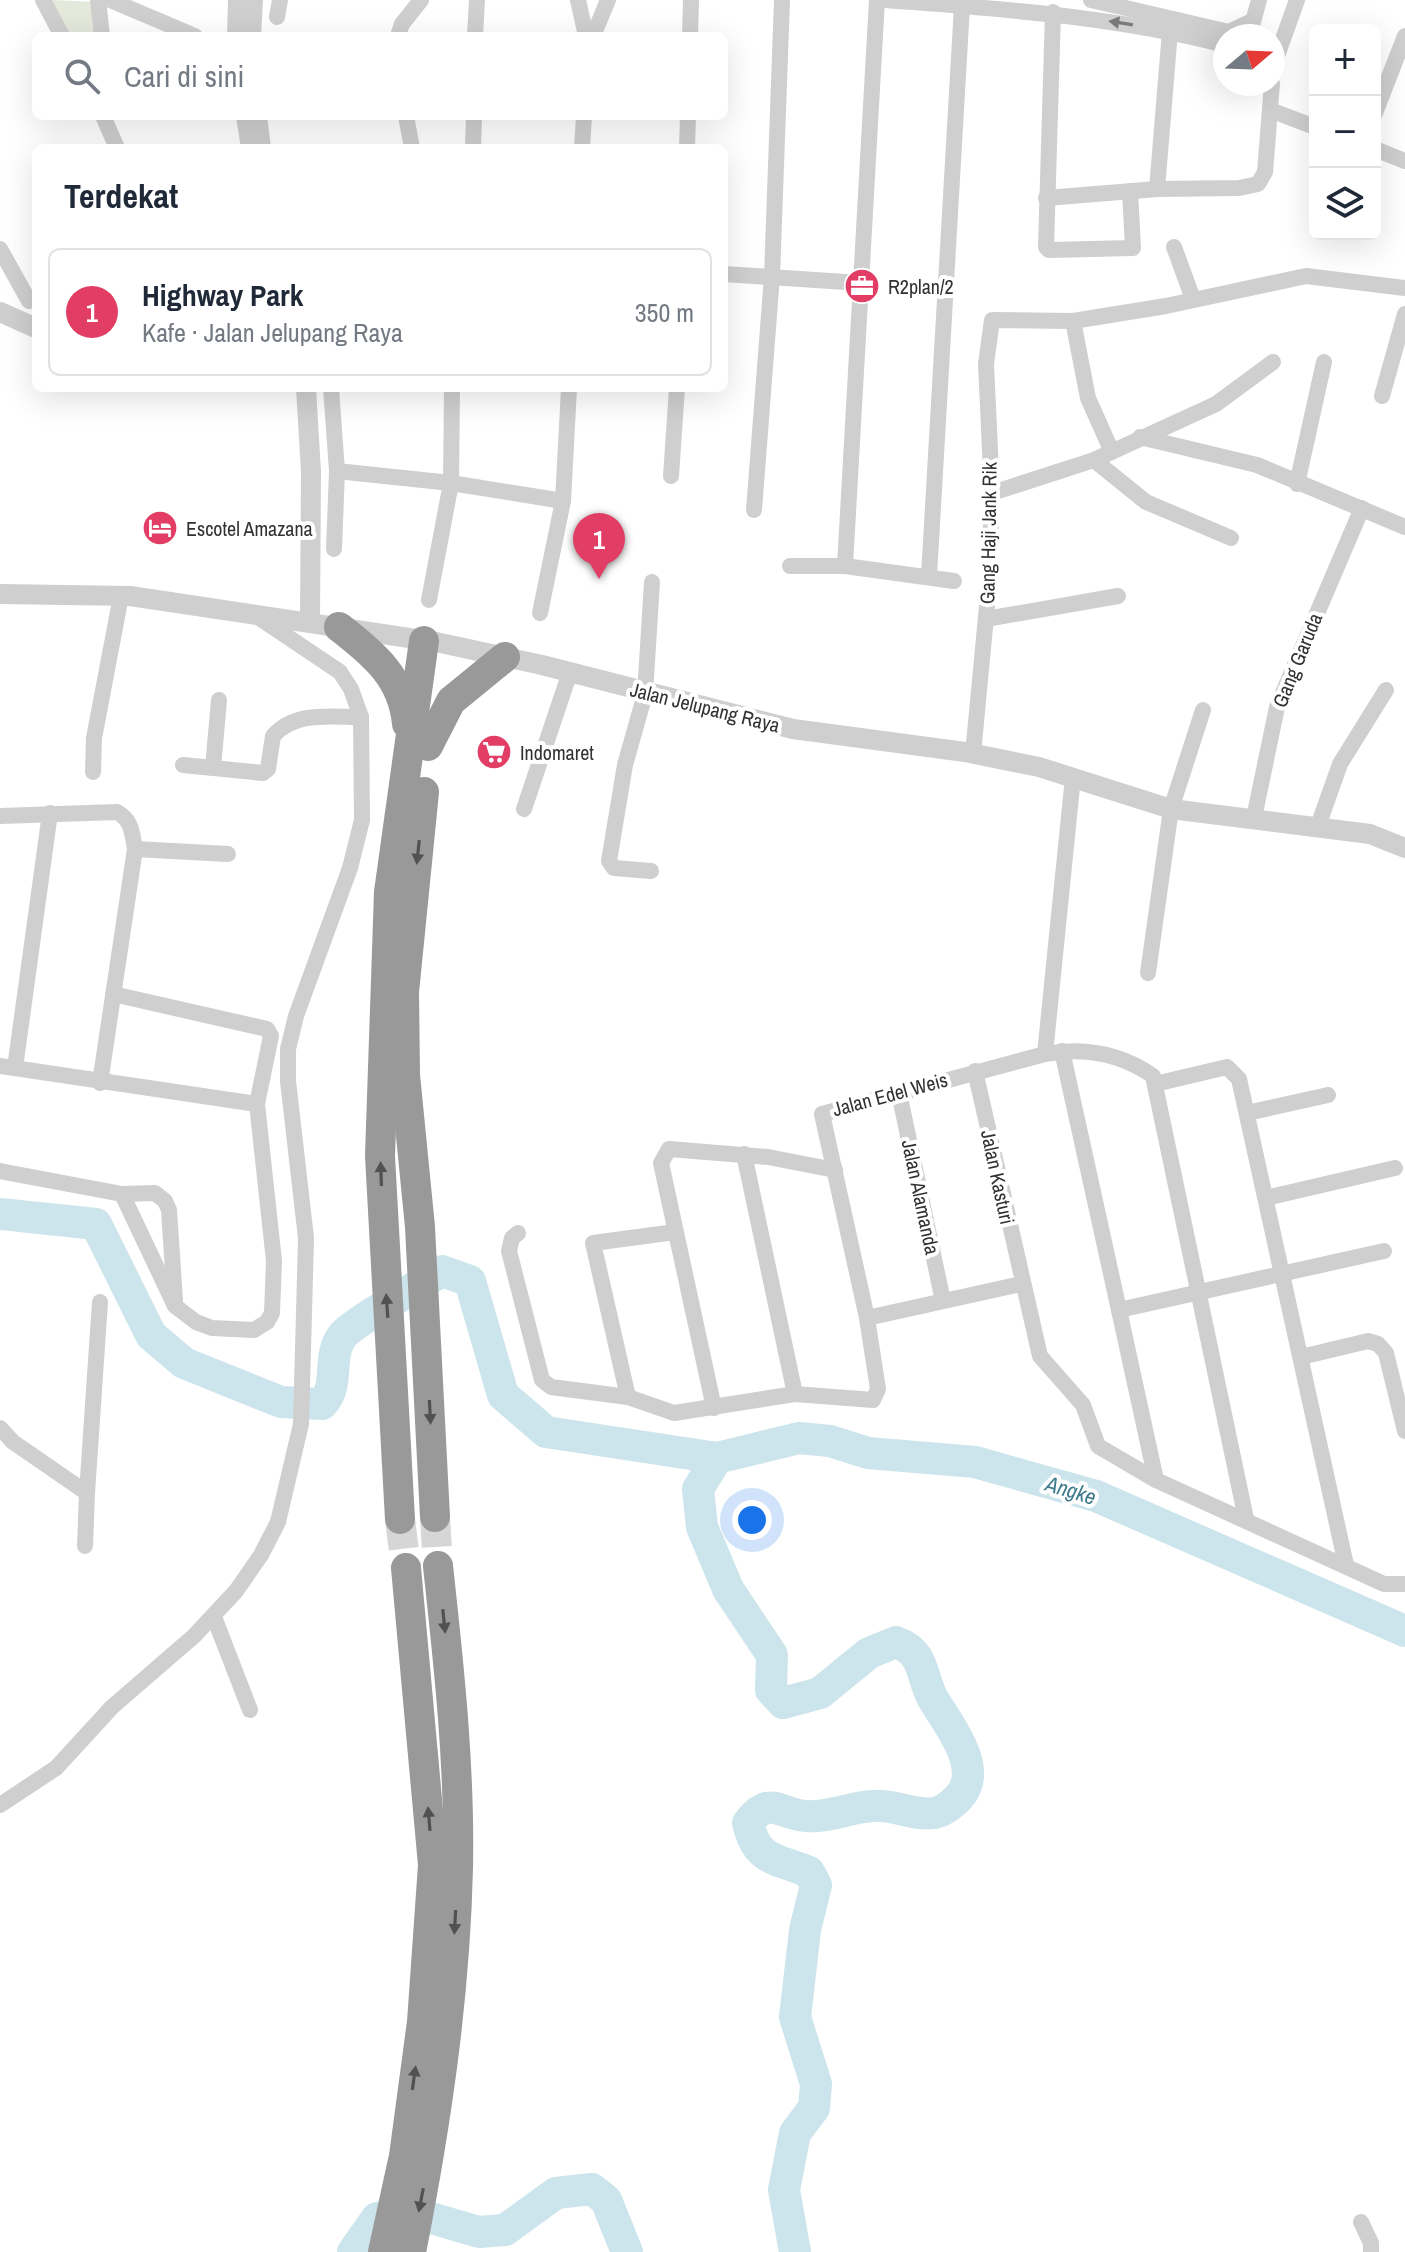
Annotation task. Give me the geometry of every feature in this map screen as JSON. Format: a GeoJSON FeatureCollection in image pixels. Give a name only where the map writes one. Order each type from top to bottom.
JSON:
{"type":"FeatureCollection","features":[{"type":"Feature","properties":{"kind":"highway"},"geometry":{"type":"LineString","coordinates":[[339,627],[372,652],[394,677],[405,703],[419,754]]}},
{"type":"Feature","properties":{"kind":"highway"},"geometry":{"type":"LineString","coordinates":[[430,641],[419,754],[404,992],[405,1075],[420,1227],[435,1517]]}},
{"type":"Feature","properties":{"kind":"highway"},"geometry":{"type":"LineString","coordinates":[[400,1519],[380,1156],[389,892],[419,754],[451,701],[505,657]]}},
{"type":"Feature","properties":{"kind":"highway"},"geometry":{"type":"LineString","coordinates":[[383,2252],[418,2152],[449,2021],[458,1866],[451,1677],[438,1566]]}},
{"type":"Feature","properties":{"kind":"highway"},"geometry":{"type":"LineString","coordinates":[[406,1568],[433,1865],[411,2252]]}},
{"type":"Feature","properties":{"kind":"street"},"geometry":{"type":"LineString","coordinates":[[43,0],[60,32]]}},
{"type":"Feature","properties":{"kind":"street"},"geometry":{"type":"LineString","coordinates":[[98,0],[102,32]]}},
{"type":"Feature","properties":{"kind":"street"},"geometry":{"type":"LineString","coordinates":[[110,0],[186,32]]}},
{"type":"Feature","properties":{"kind":"street"},"geometry":{"type":"LineString","coordinates":[[235,32],[236,0]]}},
{"type":"Feature","properties":{"kind":"street"},"geometry":{"type":"LineString","coordinates":[[251,32],[253,0]]}},
{"type":"Feature","properties":{"kind":"street"},"geometry":{"type":"LineString","coordinates":[[277,17],[280,0]]}},
{"type":"Feature","properties":{"kind":"street"},"geometry":{"type":"LineString","coordinates":[[400,32],[408,15],[421,0]]}},
{"type":"Feature","properties":{"kind":"street"},"geometry":{"type":"LineString","coordinates":[[475,32],[477,0]]}},
{"type":"Feature","properties":{"kind":"street"},"geometry":{"type":"LineString","coordinates":[[578,0],[585,32]]}},
{"type":"Feature","properties":{"kind":"street"},"geometry":{"type":"LineString","coordinates":[[595,32],[608,0]]}},
{"type":"Feature","properties":{"kind":"street"},"geometry":{"type":"LineString","coordinates":[[690,32],[691,0]]}},
{"type":"Feature","properties":{"kind":"street"},"geometry":{"type":"LineString","coordinates":[[754,510],[772,276],[782,0]]}},
{"type":"Feature","properties":{"kind":"street"},"geometry":{"type":"LineString","coordinates":[[845,566],[877,0]]}},
{"type":"Feature","properties":{"kind":"street"},"geometry":{"type":"LineString","coordinates":[[886,0],[1053,12],[1170,25]]}},
{"type":"Feature","properties":{"kind":"street"},"geometry":{"type":"LineString","coordinates":[[1091,0],[1213,37]]}},
{"type":"Feature","properties":{"kind":"street"},"geometry":{"type":"LineString","coordinates":[[1252,24],[1259,0]]}},
{"type":"Feature","properties":{"kind":"street"},"geometry":{"type":"LineString","coordinates":[[1285,29],[1297,0]]}},
{"type":"Feature","properties":{"kind":"street"},"geometry":{"type":"LineString","coordinates":[[929,576],[962,6]]}},
{"type":"Feature","properties":{"kind":"street"},"geometry":{"type":"LineString","coordinates":[[1053,12],[1046,198],[1049,250],[1129,249],[1134,245],[1130,191]]}},
{"type":"Feature","properties":{"kind":"street"},"geometry":{"type":"LineString","coordinates":[[1157,189],[1170,25]]}},
{"type":"Feature","properties":{"kind":"street"},"geometry":{"type":"LineString","coordinates":[[1381,98],[1405,36]]}},
{"type":"Feature","properties":{"kind":"street"},"geometry":{"type":"LineString","coordinates":[[1046,198],[1157,189],[1239,188],[1258,184],[1265,172],[1271,96]]}},
{"type":"Feature","properties":{"kind":"street"},"geometry":{"type":"LineString","coordinates":[[1270,110],[1309,125]]}},
{"type":"Feature","properties":{"kind":"street"},"geometry":{"type":"LineString","coordinates":[[245,120],[248,144]]}},
{"type":"Feature","properties":{"kind":"street"},"geometry":{"type":"LineString","coordinates":[[258,120],[260,144]]}},
{"type":"Feature","properties":{"kind":"street"},"geometry":{"type":"LineString","coordinates":[[407,120],[411,144]]}},
{"type":"Feature","properties":{"kind":"street"},"geometry":{"type":"LineString","coordinates":[[473,144],[474,120]]}},
{"type":"Feature","properties":{"kind":"street"},"geometry":{"type":"LineString","coordinates":[[582,144],[584,120]]}},
{"type":"Feature","properties":{"kind":"street"},"geometry":{"type":"LineString","coordinates":[[687,144],[688,120]]}},
{"type":"Feature","properties":{"kind":"street"},"geometry":{"type":"LineString","coordinates":[[108,121],[116,144]]}},
{"type":"Feature","properties":{"kind":"street"},"geometry":{"type":"LineString","coordinates":[[1381,151],[1405,161]]}},
{"type":"Feature","properties":{"kind":"street"},"geometry":{"type":"LineString","coordinates":[[1174,247],[1193,299]]}},
{"type":"Feature","properties":{"kind":"street"},"geometry":{"type":"LineString","coordinates":[[0,249],[29,301]]}},
{"type":"Feature","properties":{"kind":"street"},"geometry":{"type":"LineString","coordinates":[[728,274],[861,283]]}},
{"type":"Feature","properties":{"kind":"street"},"geometry":{"type":"LineString","coordinates":[[1112,452],[1088,398],[1073,321],[1306,276],[1405,288]]}},
{"type":"Feature","properties":{"kind":"street"},"geometry":{"type":"LineString","coordinates":[[0,312],[32,326]]}},
{"type":"Feature","properties":{"kind":"street"},"geometry":{"type":"LineString","coordinates":[[1382,396],[1405,314]]}},
{"type":"Feature","properties":{"kind":"street","name":"Gang Haji Jank Rik"},"geometry":{"type":"LineString","coordinates":[[973,754],[986,619],[992,493],[986,364],[989,326],[999,318],[1073,321]]}},
{"type":"Feature","properties":{"kind":"street"},"geometry":{"type":"LineString","coordinates":[[992,493],[1094,460],[1216,404],[1273,362]]}},
{"type":"Feature","properties":{"kind":"street"},"geometry":{"type":"LineString","coordinates":[[1297,484],[1324,362]]}},
{"type":"Feature","properties":{"kind":"street"},"geometry":{"type":"LineString","coordinates":[[306,392],[311,472],[310,621]]}},
{"type":"Feature","properties":{"kind":"street"},"geometry":{"type":"LineString","coordinates":[[331,392],[337,471],[334,549]]}},
{"type":"Feature","properties":{"kind":"street"},"geometry":{"type":"LineString","coordinates":[[429,600],[451,483],[452,392]]}},
{"type":"Feature","properties":{"kind":"street"},"geometry":{"type":"LineString","coordinates":[[540,613],[563,501],[569,392]]}},
{"type":"Feature","properties":{"kind":"street"},"geometry":{"type":"LineString","coordinates":[[671,476],[677,392]]}},
{"type":"Feature","properties":{"kind":"street"},"geometry":{"type":"LineString","coordinates":[[1140,437],[1246,462],[1405,527]]}},
{"type":"Feature","properties":{"kind":"street"},"geometry":{"type":"LineString","coordinates":[[1094,460],[1146,502],[1231,538]]}},
{"type":"Feature","properties":{"kind":"street"},"geometry":{"type":"LineString","coordinates":[[337,471],[451,483],[563,501]]}},
{"type":"Feature","properties":{"kind":"street","name":"Gang Garuda"},"geometry":{"type":"LineString","coordinates":[[1254,818],[1277,707],[1362,508]]}},
{"type":"Feature","properties":{"kind":"street"},"geometry":{"type":"LineString","coordinates":[[790,566],[845,566],[954,581]]}},
{"type":"Feature","properties":{"kind":"street"},"geometry":{"type":"LineString","coordinates":[[651,871],[614,868],[609,861],[625,765],[645,694],[652,582]]}},
{"type":"Feature","properties":{"kind":"street","name":"Jalan Jelupang Raya"},"geometry":{"type":"LineString","coordinates":[[0,594],[121,596],[250,612],[430,641],[570,672],[645,694],[793,729],[973,754],[1073,777],[1171,809],[1370,834],[1405,848]]}},
{"type":"Feature","properties":{"kind":"street"},"geometry":{"type":"LineString","coordinates":[[93,772],[94,738],[121,596]]}},
{"type":"Feature","properties":{"kind":"street"},"geometry":{"type":"LineString","coordinates":[[986,619],[1118,596]]}},
{"type":"Feature","properties":{"kind":"street"},"geometry":{"type":"LineString","coordinates":[[0,1805],[56,1768],[112,1707],[214,1617],[261,1555],[278,1522],[301,1424],[306,1238],[288,1081],[288,1049],[296,1016],[350,868],[362,820],[361,717],[351,689],[340,672],[250,612]]}},
{"type":"Feature","properties":{"kind":"street"},"geometry":{"type":"LineString","coordinates":[[524,809],[570,672]]}},
{"type":"Feature","properties":{"kind":"street"},"geometry":{"type":"LineString","coordinates":[[1318,826],[1340,764],[1386,690]]}},
{"type":"Feature","properties":{"kind":"street"},"geometry":{"type":"LineString","coordinates":[[213,768],[219,700]]}},
{"type":"Feature","properties":{"kind":"street"},"geometry":{"type":"LineString","coordinates":[[1148,973],[1171,809],[1203,710]]}},
{"type":"Feature","properties":{"kind":"street"},"geometry":{"type":"LineString","coordinates":[[183,765],[263,773],[268,769],[273,736],[289,722],[308,717],[361,717]]}},
{"type":"Feature","properties":{"kind":"street"},"geometry":{"type":"LineString","coordinates":[[1045,1054],[1073,777]]}},
{"type":"Feature","properties":{"kind":"street"},"geometry":{"type":"LineString","coordinates":[[0,816],[117,812],[126,817],[132,828],[135,849],[100,1083]]}},
{"type":"Feature","properties":{"kind":"street"},"geometry":{"type":"LineString","coordinates":[[50,813],[8,1067],[257,1104]]}},
{"type":"Feature","properties":{"kind":"street"},"geometry":{"type":"LineString","coordinates":[[135,849],[228,854]]}},
{"type":"Feature","properties":{"kind":"street"},"geometry":{"type":"LineString","coordinates":[[113,994],[267,1029],[272,1044],[257,1104],[271,1210],[272,1313],[261,1327],[239,1331],[196,1322],[175,1306],[122,1194]]}},
{"type":"Feature","properties":{"kind":"street"},"geometry":{"type":"LineString","coordinates":[[1062,1051],[1156,1480]]}},
{"type":"Feature","properties":{"kind":"street","name":"Jalan Edel Weis"},"geometry":{"type":"LineString","coordinates":[[795,1394],[873,1400],[877,1396],[867,1318],[822,1118],[824,1111],[1062,1051],[1093,1051],[1121,1058],[1153,1076],[1155,1084]]}},
{"type":"Feature","properties":{"kind":"street"},"geometry":{"type":"LineString","coordinates":[[1246,1519],[1155,1084],[1227,1067],[1239,1079],[1346,1565]]}},
{"type":"Feature","properties":{"kind":"street","name":"Jalan Kasturi"},"geometry":{"type":"LineString","coordinates":[[975,1071],[1021,1284],[1040,1356],[1083,1405],[1098,1446],[1156,1480],[1384,1584],[1405,1584]]}},
{"type":"Feature","properties":{"kind":"street","name":"Jalan Alamanda"},"geometry":{"type":"LineString","coordinates":[[899,1093],[943,1301]]}},
{"type":"Feature","properties":{"kind":"street"},"geometry":{"type":"LineString","coordinates":[[1247,1113],[1328,1095]]}},
{"type":"Feature","properties":{"kind":"street"},"geometry":{"type":"LineString","coordinates":[[714,1408],[661,1163],[663,1154],[669,1149],[744,1154],[835,1170]]}},
{"type":"Feature","properties":{"kind":"street"},"geometry":{"type":"LineString","coordinates":[[518,1233],[512,1238],[509,1251],[545,1385],[628,1397],[674,1413],[795,1394],[744,1154]]}},
{"type":"Feature","properties":{"kind":"street"},"geometry":{"type":"LineString","coordinates":[[1266,1198],[1395,1168]]}},
{"type":"Feature","properties":{"kind":"street"},"geometry":{"type":"LineString","coordinates":[[0,1171],[122,1194],[155,1193],[165,1201],[175,1306]]}},
{"type":"Feature","properties":{"kind":"street"},"geometry":{"type":"LineString","coordinates":[[628,1397],[593,1243],[675,1232]]}},
{"type":"Feature","properties":{"kind":"street"},"geometry":{"type":"LineString","coordinates":[[1119,1310],[1384,1251]]}},
{"type":"Feature","properties":{"kind":"street"},"geometry":{"type":"LineString","coordinates":[[867,1318],[1021,1284]]}},
{"type":"Feature","properties":{"kind":"street"},"geometry":{"type":"LineString","coordinates":[[85,1546],[100,1302]]}},
{"type":"Feature","properties":{"kind":"street"},"geometry":{"type":"LineString","coordinates":[[1301,1357],[1368,1341],[1378,1344],[1386,1353],[1405,1431]]}},
{"type":"Feature","properties":{"kind":"street"},"geometry":{"type":"LineString","coordinates":[[0,1428],[13,1442],[87,1493]]}},
{"type":"Feature","properties":{"kind":"street"},"geometry":{"type":"LineString","coordinates":[[214,1617],[250,1710]]}},
{"type":"Feature","properties":{"kind":"street"},"geometry":{"type":"LineString","coordinates":[[1361,2222],[1371,2243],[1371,2252]]}},
{"type":"Feature","properties":{"kind":"shaded area"},"geometry":{"type":"Polygon","coordinates":[[[52,0],[96,2],[100,32],[67,32],[52,0]]]}},
{"type":"Feature","properties":{"kind":"waterway","name":"Angke"},"geometry":{"type":"LineString","coordinates":[[0,1214],[96,1224],[151,1335],[184,1363],[281,1402],[322,1404],[331,1388],[335,1352],[343,1335],[374,1312],[442,1271],[470,1281],[503,1395],[546,1432],[717,1458],[799,1438],[830,1441],[868,1453],[975,1462],[1096,1496],[1405,1631]]}},
{"type":"Feature","properties":{"kind":"waterway"},"geometry":{"type":"LineString","coordinates":[[717,1458],[698,1489],[702,1527],[728,1589],[772,1655],[771,1690],[783,1703],[820,1693],[869,1653],[896,1642],[913,1652],[921,1666],[933,1699],[961,1747],[968,1773],[966,1786],[959,1797],[937,1812],[919,1813],[873,1806],[806,1816],[769,1808],[762,1809],[748,1823],[752,1836],[763,1852],[809,1872],[816,1885],[805,1930],[795,2017],[816,2084],[814,2108],[795,2133],[784,2190],[795,2252]]}},
{"type":"Feature","properties":{"kind":"waterway"},"geometry":{"type":"LineString","coordinates":[[353,2252],[377,2218],[407,2211],[479,2232],[505,2230],[556,2193],[592,2189],[606,2200],[627,2252]]}},
{"type":"Feature","properties":{"kind":"tunnel"},"geometry":{"type":"LineString","coordinates":[[435,1517],[438,1566]]}},
{"type":"Feature","properties":{"kind":"tunnel"},"geometry":{"type":"LineString","coordinates":[[400,1519],[406,1568]]}},
{"type":"Feature","properties":{"kind":"place","name":"R2plan/2"},"geometry":{"type":"Point","coordinates":[862,286]}},
{"type":"Feature","properties":{"kind":"place","name":"Escotel Amazana"},"geometry":{"type":"Point","coordinates":[160,528]}},
{"type":"Feature","properties":{"kind":"place","name":"Highway Park"},"geometry":{"type":"Point","coordinates":[599,579]}},
{"type":"Feature","properties":{"kind":"place","name":"Indomaret"},"geometry":{"type":"Point","coordinates":[494,752]}}]}
